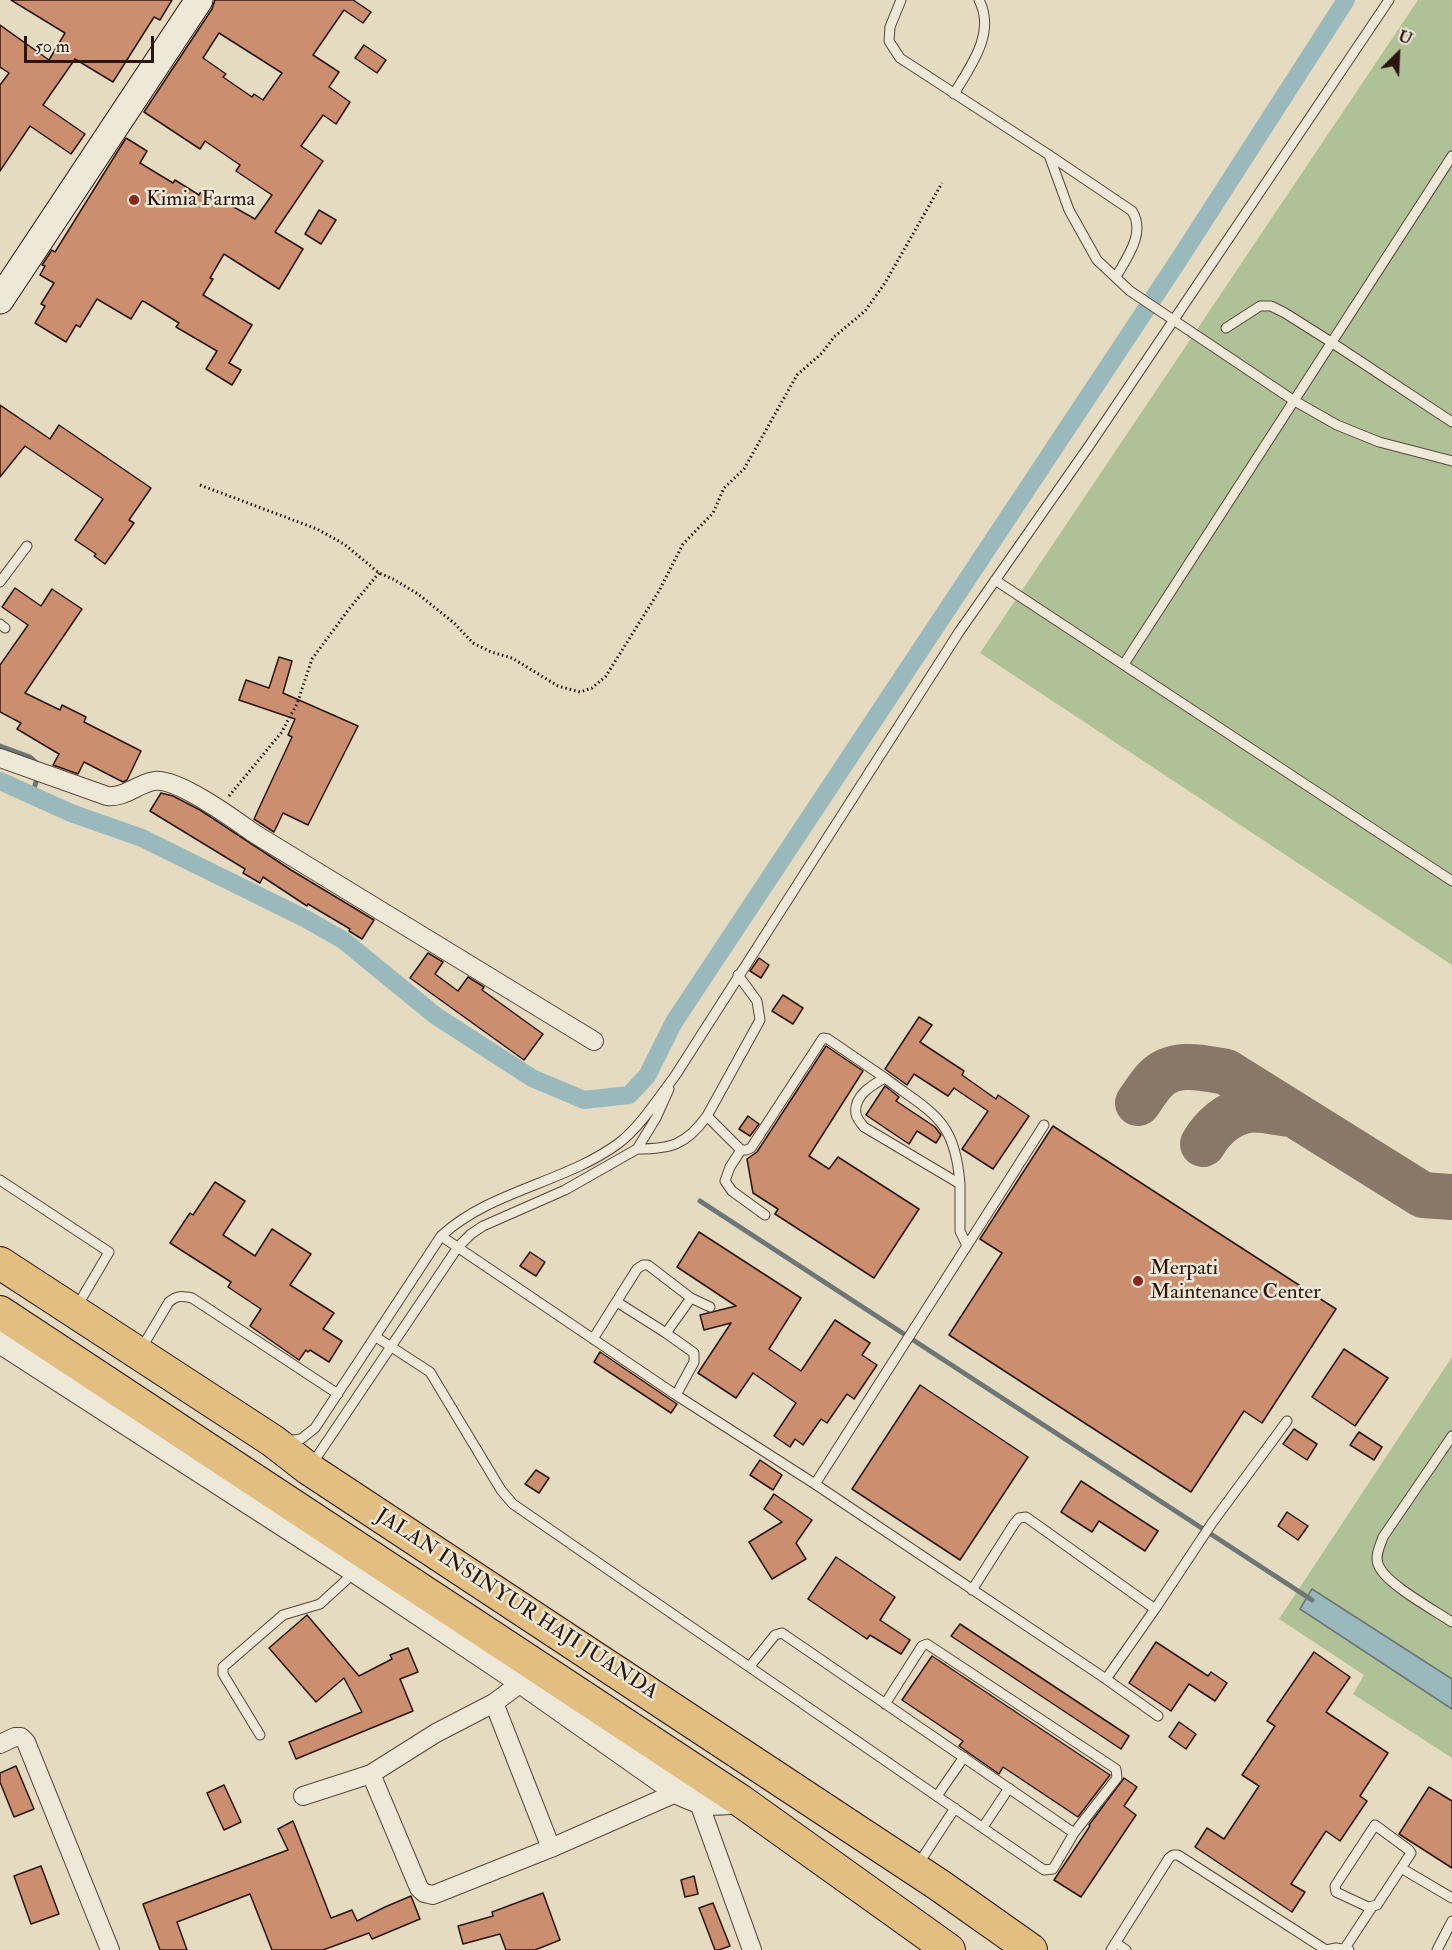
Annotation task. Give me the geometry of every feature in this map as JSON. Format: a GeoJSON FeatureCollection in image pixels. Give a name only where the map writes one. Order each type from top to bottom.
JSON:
{"type":"FeatureCollection","features":[{"type":"Feature","properties":{"kind":"highway","name":"JALAN INSINYUR HAJI JUANDA"},"geometry":{"type":"LineString","coordinates":[[0,1263],[916,1869],[1031,1950]]}},
{"type":"Feature","properties":{"kind":"highway","name":"JALAN INSINYUR HAJI JUANDA"},"geometry":{"type":"LineString","coordinates":[[0,1312],[365,1564],[660,1747],[741,1801],[949,1950]]}},
{"type":"Feature","properties":{"kind":"highway"},"geometry":{"type":"LineString","coordinates":[[660,1747],[682,1715]]}},
{"type":"Feature","properties":{"kind":"main road"},"geometry":{"type":"LineString","coordinates":[[0,300],[199,0]]}},
{"type":"Feature","properties":{"kind":"street"},"geometry":{"type":"LineString","coordinates":[[0,758],[114,797],[121,796],[147,783],[157,780],[167,781],[218,809],[255,834],[594,1041]]}},
{"type":"Feature","properties":{"kind":"street","name":"JALAN INSINYUR HAJI JUANDA"},"geometry":{"type":"LineString","coordinates":[[0,1341],[365,1564],[522,1682],[688,1797]]}},
{"type":"Feature","properties":{"kind":"street"},"geometry":{"type":"LineString","coordinates":[[303,1796],[371,1774],[436,1733],[494,1703],[522,1682]]}},
{"type":"Feature","properties":{"kind":"street"},"geometry":{"type":"LineString","coordinates":[[494,1703],[550,1848]]}},
{"type":"Feature","properties":{"kind":"street"},"geometry":{"type":"LineString","coordinates":[[0,1744],[15,1737],[21,1737],[26,1742],[110,1950]]}},
{"type":"Feature","properties":{"kind":"street"},"geometry":{"type":"LineString","coordinates":[[371,1774],[419,1888],[428,1895],[437,1894],[550,1848],[688,1797],[713,1804],[741,1801]]}},
{"type":"Feature","properties":{"kind":"street"},"geometry":{"type":"LineString","coordinates":[[688,1797],[752,1950]]}},
{"type":"Feature","properties":{"kind":"lane"},"geometry":{"type":"LineString","coordinates":[[901,0],[890,27],[889,41],[900,58],[1132,211],[1139,220],[1134,245],[1116,277]]}},
{"type":"Feature","properties":{"kind":"lane"},"geometry":{"type":"LineString","coordinates":[[954,94],[977,54],[984,35],[986,18],[979,0]]}},
{"type":"Feature","properties":{"kind":"lane"},"geometry":{"type":"LineString","coordinates":[[273,1442],[301,1439],[315,1428],[441,1236],[454,1224],[477,1210],[584,1164],[619,1143],[675,1076],[959,632],[1173,321],[1389,0]]}},
{"type":"Feature","properties":{"kind":"lane"},"geometry":{"type":"LineString","coordinates":[[1049,155],[1069,210],[1097,260],[1130,291],[1293,400],[1337,425],[1379,442],[1452,461]]}},
{"type":"Feature","properties":{"kind":"lane"},"geometry":{"type":"LineString","coordinates":[[1124,664],[1452,156]]}},
{"type":"Feature","properties":{"kind":"lane"},"geometry":{"type":"LineString","coordinates":[[1226,328],[1260,306],[1271,306],[1331,342],[1452,422]]}},
{"type":"Feature","properties":{"kind":"lane"},"geometry":{"type":"LineString","coordinates":[[0,582],[27,546]]}},
{"type":"Feature","properties":{"kind":"lane"},"geometry":{"type":"LineString","coordinates":[[995,580],[1452,881]]}},
{"type":"Feature","properties":{"kind":"lane"},"geometry":{"type":"LineString","coordinates":[[637,1149],[663,1149],[674,1145],[696,1130],[707,1116],[760,1020],[757,1001],[738,975]]}},
{"type":"Feature","properties":{"kind":"lane"},"geometry":{"type":"LineString","coordinates":[[707,1116],[741,1150],[751,1148],[820,1041],[823,1038],[828,1039],[911,1096],[945,1126],[958,1160],[960,1184],[958,1220],[967,1246]]}},
{"type":"Feature","properties":{"kind":"lane"},"geometry":{"type":"LineString","coordinates":[[309,1469],[458,1247],[483,1226],[566,1190],[637,1149],[656,1118],[675,1076]]}},
{"type":"Feature","properties":{"kind":"lane"},"geometry":{"type":"LineString","coordinates":[[885,1078],[869,1086],[857,1105],[856,1115],[864,1127],[960,1184]]}},
{"type":"Feature","properties":{"kind":"lane"},"geometry":{"type":"LineString","coordinates":[[815,1484],[1044,1125]]}},
{"type":"Feature","properties":{"kind":"lane"},"geometry":{"type":"LineString","coordinates":[[741,1150],[726,1176],[727,1184],[732,1191],[765,1215]]}},
{"type":"Feature","properties":{"kind":"lane"},"geometry":{"type":"LineString","coordinates":[[0,1180],[109,1252],[74,1311]]}},
{"type":"Feature","properties":{"kind":"lane"},"geometry":{"type":"LineString","coordinates":[[441,1236],[676,1395],[815,1484],[1158,1716]]}},
{"type":"Feature","properties":{"kind":"lane"},"geometry":{"type":"LineString","coordinates":[[593,1339],[637,1269],[643,1265],[648,1265],[692,1298],[710,1307]]}},
{"type":"Feature","properties":{"kind":"lane"},"geometry":{"type":"LineString","coordinates":[[139,1354],[169,1302],[182,1296],[192,1298],[338,1394]]}},
{"type":"Feature","properties":{"kind":"lane"},"geometry":{"type":"LineString","coordinates":[[666,1333],[692,1298]]}},
{"type":"Feature","properties":{"kind":"lane"},"geometry":{"type":"LineString","coordinates":[[617,1302],[694,1353],[694,1362],[676,1395]]}},
{"type":"Feature","properties":{"kind":"lane"},"geometry":{"type":"LineString","coordinates":[[376,1337],[430,1372],[501,1490],[513,1504],[1044,1870],[1053,1869],[1074,1833],[1117,1778],[1116,1769],[924,1643],[885,1704]]}},
{"type":"Feature","properties":{"kind":"lane"},"geometry":{"type":"LineString","coordinates":[[1106,1679],[1212,1523],[1287,1421]]}},
{"type":"Feature","properties":{"kind":"lane"},"geometry":{"type":"LineString","coordinates":[[1452,1436],[1383,1537],[1378,1550],[1378,1563],[1383,1575],[1452,1622]]}},
{"type":"Feature","properties":{"kind":"lane"},"geometry":{"type":"LineString","coordinates":[[972,1590],[1014,1524],[1019,1518],[1026,1517],[1155,1609]]}},
{"type":"Feature","properties":{"kind":"lane"},"geometry":{"type":"LineString","coordinates":[[260,1735],[223,1674],[224,1667],[283,1615],[320,1604],[365,1564]]}},
{"type":"Feature","properties":{"kind":"lane"},"geometry":{"type":"LineString","coordinates":[[750,1666],[775,1635],[782,1633],[1074,1833]]}},
{"type":"Feature","properties":{"kind":"lane"},"geometry":{"type":"LineString","coordinates":[[937,1796],[964,1757]]}},
{"type":"Feature","properties":{"kind":"lane"},"geometry":{"type":"LineString","coordinates":[[983,1827],[1009,1788]]}},
{"type":"Feature","properties":{"kind":"lane"},"geometry":{"type":"LineString","coordinates":[[916,1869],[956,1808]]}},
{"type":"Feature","properties":{"kind":"lane"},"geometry":{"type":"LineString","coordinates":[[1126,1950],[1113,1947],[1173,1855],[1178,1855],[1326,1950],[1347,1949],[1372,1907],[1377,1905],[1411,1851],[1375,1826],[1335,1886],[1336,1892],[1372,1907]]}},
{"type":"Feature","properties":{"kind":"lane"},"geometry":{"type":"LineString","coordinates":[[1401,1868],[1452,1898]]}},
{"type":"Feature","properties":{"kind":"lane"},"geometry":{"type":"LineString","coordinates":[[1437,1950],[1452,1921]]}},
{"type":"Feature","properties":{"kind":"path"},"geometry":{"type":"LineString","coordinates":[[200,485],[318,529],[344,544],[379,573],[418,594],[454,623],[473,643],[491,652],[512,658],[558,686],[580,692],[592,688],[606,676],[612,667],[659,591],[683,544],[713,513],[724,488],[744,469],[798,375],[822,353],[834,337],[865,311],[885,283],[942,183]]}},
{"type":"Feature","properties":{"kind":"path"},"geometry":{"type":"LineString","coordinates":[[218,809],[281,733],[297,704],[312,659],[379,573]]}},
{"type":"Feature","properties":{"kind":"green space"},"geometry":{"type":"Polygon","coordinates":[[[1418,0],[1452,0],[1452,965],[980,653],[1418,0]]]}},
{"type":"Feature","properties":{"kind":"green space"},"geometry":{"type":"Polygon","coordinates":[[[1452,1357],[1452,1758],[1353,1694],[1364,1675],[1279,1619],[1452,1357]]]}},
{"type":"Feature","properties":{"kind":"water"},"geometry":{"type":"Polygon","coordinates":[[[1312,1589],[1452,1679],[1452,1709],[1300,1609],[1312,1589]]]}},
{"type":"Feature","properties":{"kind":"building"},"geometry":{"type":"Polygon","coordinates":[[[11,0],[172,0],[160,20],[154,17],[113,82],[75,59],[43,105],[85,134],[71,154],[30,126],[0,171],[0,85],[9,73],[0,67],[0,25],[49,60],[65,33],[11,0]]]}},
{"type":"Feature","properties":{"kind":"building"},"geometry":{"type":"Polygon","coordinates":[[[215,0],[353,0],[371,12],[363,23],[344,10],[313,55],[339,72],[329,87],[350,102],[336,124],[323,115],[301,146],[323,161],[275,232],[303,249],[279,289],[224,254],[203,295],[252,325],[229,363],[241,370],[232,385],[206,369],[217,351],[176,327],[179,323],[142,301],[131,319],[97,299],[80,327],[76,325],[66,342],[35,323],[45,306],[41,304],[54,283],[40,275],[45,266],[42,265],[52,250],[55,252],[126,138],[147,151],[140,163],[173,183],[175,180],[199,195],[202,189],[255,219],[272,195],[236,171],[240,165],[205,141],[200,149],[144,112],[212,9],[215,0]],[[219,33],[203,58],[226,74],[223,77],[252,97],[254,94],[263,100],[282,73],[219,33]]]}},
{"type":"Feature","properties":{"kind":"building"},"geometry":{"type":"Polygon","coordinates":[[[364,45],[386,60],[377,73],[355,58],[364,45]]]}},
{"type":"Feature","properties":{"kind":"building"},"geometry":{"type":"Polygon","coordinates":[[[319,210],[336,220],[321,244],[305,234],[319,210]]]}},
{"type":"Feature","properties":{"kind":"building"},"geometry":{"type":"Polygon","coordinates":[[[0,405],[50,439],[59,425],[151,488],[129,520],[134,523],[105,564],[94,556],[96,554],[75,540],[103,499],[25,446],[0,477],[0,405]]]}},
{"type":"Feature","properties":{"kind":"building"},"geometry":{"type":"Polygon","coordinates":[[[15,588],[41,606],[52,589],[82,609],[25,693],[60,710],[62,705],[86,717],[84,722],[141,751],[127,780],[123,782],[84,762],[78,774],[53,765],[59,754],[17,729],[21,723],[0,712],[0,665],[28,625],[2,607],[15,588]]]}},
{"type":"Feature","properties":{"kind":"building"},"geometry":{"type":"Polygon","coordinates":[[[279,657],[292,661],[283,693],[358,726],[308,825],[283,813],[274,832],[254,819],[292,737],[288,735],[295,719],[239,700],[246,680],[269,688],[279,657]]]}},
{"type":"Feature","properties":{"kind":"building"},"geometry":{"type":"Polygon","coordinates":[[[161,793],[173,796],[200,810],[291,870],[374,920],[362,939],[349,931],[350,929],[308,904],[307,906],[263,877],[260,883],[243,873],[245,869],[150,811],[161,793]]]}},
{"type":"Feature","properties":{"kind":"building"},"geometry":{"type":"Polygon","coordinates":[[[428,953],[443,962],[435,974],[458,991],[468,977],[484,987],[482,990],[543,1034],[524,1060],[410,978],[428,953]]]}},
{"type":"Feature","properties":{"kind":"building"},"geometry":{"type":"Polygon","coordinates":[[[759,958],[769,965],[761,978],[750,971],[759,958]]]}},
{"type":"Feature","properties":{"kind":"building"},"geometry":{"type":"Polygon","coordinates":[[[783,995],[803,1008],[793,1024],[772,1011],[783,995]]]}},
{"type":"Feature","properties":{"kind":"building"},"geometry":{"type":"Polygon","coordinates":[[[919,1017],[932,1025],[920,1042],[964,1071],[962,1075],[996,1099],[998,1095],[1029,1116],[993,1169],[962,1149],[988,1111],[954,1088],[948,1096],[914,1074],[907,1085],[885,1069],[919,1017]]]}},
{"type":"Feature","properties":{"kind":"building"},"geometry":{"type":"Polygon","coordinates":[[[826,1046],[863,1071],[809,1156],[829,1169],[838,1157],[919,1209],[874,1278],[775,1214],[778,1209],[753,1193],[747,1159],[757,1152],[826,1046]]]}},
{"type":"Feature","properties":{"kind":"building"},"geometry":{"type":"Polygon","coordinates":[[[885,1086],[899,1097],[896,1101],[935,1127],[941,1135],[936,1143],[917,1131],[909,1144],[866,1115],[885,1086]]]}},
{"type":"Feature","properties":{"kind":"building"},"geometry":{"type":"Polygon","coordinates":[[[748,1116],[759,1124],[750,1136],[739,1129],[748,1116]]]}},
{"type":"Feature","properties":{"kind":"building","name":"Merpati Maintenance Center"},"geometry":{"type":"Polygon","coordinates":[[[1053,1126],[1336,1309],[1262,1423],[1244,1411],[1191,1492],[949,1335],[1002,1253],[980,1239],[1053,1126]]]}},
{"type":"Feature","properties":{"kind":"building"},"geometry":{"type":"Polygon","coordinates":[[[215,1182],[245,1201],[223,1235],[255,1256],[272,1229],[311,1254],[290,1285],[334,1313],[323,1329],[342,1341],[329,1362],[310,1350],[308,1352],[306,1350],[299,1360],[250,1326],[261,1309],[228,1287],[231,1282],[170,1243],[190,1213],[193,1215],[215,1182]]]}},
{"type":"Feature","properties":{"kind":"building"},"geometry":{"type":"Polygon","coordinates":[[[699,1232],[801,1298],[769,1349],[801,1371],[835,1320],[870,1343],[862,1355],[877,1365],[854,1399],[847,1394],[827,1423],[821,1419],[803,1445],[795,1439],[790,1447],[774,1436],[796,1403],[753,1373],[736,1398],[698,1373],[731,1323],[704,1330],[700,1315],[736,1306],[677,1267],[699,1232]]]}},
{"type":"Feature","properties":{"kind":"building"},"geometry":{"type":"Polygon","coordinates":[[[530,1252],[545,1262],[536,1276],[520,1266],[530,1252]]]}},
{"type":"Feature","properties":{"kind":"building"},"geometry":{"type":"Polygon","coordinates":[[[1344,1349],[1388,1378],[1355,1426],[1312,1397],[1344,1349]]]}},
{"type":"Feature","properties":{"kind":"building"},"geometry":{"type":"Polygon","coordinates":[[[600,1352],[677,1404],[671,1413],[594,1362],[600,1352]]]}},
{"type":"Feature","properties":{"kind":"building"},"geometry":{"type":"Polygon","coordinates":[[[920,1385],[1028,1457],[960,1560],[852,1489],[920,1385]]]}},
{"type":"Feature","properties":{"kind":"building"},"geometry":{"type":"Polygon","coordinates":[[[1294,1429],[1317,1444],[1307,1460],[1283,1444],[1294,1429]]]}},
{"type":"Feature","properties":{"kind":"building"},"geometry":{"type":"Polygon","coordinates":[[[1359,1432],[1382,1447],[1374,1460],[1350,1445],[1359,1432]]]}},
{"type":"Feature","properties":{"kind":"building"},"geometry":{"type":"Polygon","coordinates":[[[760,1460],[782,1475],[773,1490],[750,1475],[760,1460]]]}},
{"type":"Feature","properties":{"kind":"building"},"geometry":{"type":"Polygon","coordinates":[[[536,1470],[549,1478],[539,1493],[525,1484],[536,1470]]]}},
{"type":"Feature","properties":{"kind":"building"},"geometry":{"type":"Polygon","coordinates":[[[1081,1481],[1158,1531],[1145,1551],[1099,1521],[1092,1532],[1061,1512],[1081,1481]]]}},
{"type":"Feature","properties":{"kind":"building"},"geometry":{"type":"Polygon","coordinates":[[[774,1494],[812,1520],[796,1543],[806,1559],[772,1579],[749,1542],[782,1522],[764,1509],[774,1494]]]}},
{"type":"Feature","properties":{"kind":"building"},"geometry":{"type":"Polygon","coordinates":[[[1287,1512],[1308,1526],[1298,1540],[1278,1526],[1287,1512]]]}},
{"type":"Feature","properties":{"kind":"building"},"geometry":{"type":"Polygon","coordinates":[[[836,1557],[895,1597],[880,1620],[910,1640],[901,1654],[870,1635],[867,1639],[808,1599],[836,1557]]]}},
{"type":"Feature","properties":{"kind":"building"},"geometry":{"type":"Polygon","coordinates":[[[307,1615],[359,1676],[392,1659],[390,1655],[408,1648],[418,1672],[400,1679],[413,1711],[296,1759],[289,1742],[362,1712],[344,1678],[316,1702],[269,1648],[307,1615]]]}},
{"type":"Feature","properties":{"kind":"building"},"geometry":{"type":"Polygon","coordinates":[[[960,1624],[1129,1736],[1121,1749],[951,1636],[960,1624]]]}},
{"type":"Feature","properties":{"kind":"building"},"geometry":{"type":"Polygon","coordinates":[[[1156,1642],[1208,1676],[1211,1672],[1227,1683],[1215,1701],[1189,1684],[1171,1711],[1129,1683],[1156,1642]]]}},
{"type":"Feature","properties":{"kind":"building"},"geometry":{"type":"Polygon","coordinates":[[[1314,1652],[1350,1677],[1326,1712],[1388,1753],[1360,1796],[1367,1801],[1340,1841],[1326,1831],[1291,1884],[1305,1892],[1292,1912],[1195,1847],[1207,1828],[1224,1839],[1259,1786],[1242,1775],[1275,1726],[1267,1721],[1314,1652]]]}},
{"type":"Feature","properties":{"kind":"building"},"geometry":{"type":"Polygon","coordinates":[[[932,1656],[1110,1775],[1078,1817],[1003,1767],[999,1774],[959,1746],[963,1741],[902,1700],[932,1656]]]}},
{"type":"Feature","properties":{"kind":"building"},"geometry":{"type":"Polygon","coordinates":[[[1179,1722],[1196,1734],[1186,1749],[1169,1737],[1179,1722]]]}},
{"type":"Feature","properties":{"kind":"building"},"geometry":{"type":"Polygon","coordinates":[[[16,1766],[34,1809],[14,1817],[0,1782],[0,1773],[16,1766]]]}},
{"type":"Feature","properties":{"kind":"building"},"geometry":{"type":"Polygon","coordinates":[[[1124,1778],[1137,1787],[1124,1806],[1136,1815],[1081,1897],[1054,1880],[1089,1825],[1124,1778]]]}},
{"type":"Feature","properties":{"kind":"building"},"geometry":{"type":"Polygon","coordinates":[[[224,1785],[241,1822],[224,1830],[207,1793],[224,1785]]]}},
{"type":"Feature","properties":{"kind":"building"},"geometry":{"type":"Polygon","coordinates":[[[1429,1787],[1452,1801],[1452,1868],[1399,1834],[1429,1787]]]}},
{"type":"Feature","properties":{"kind":"building"},"geometry":{"type":"Polygon","coordinates":[[[293,1821],[331,1918],[352,1910],[357,1921],[411,1896],[420,1919],[372,1939],[369,1933],[323,1950],[272,1950],[250,1894],[177,1922],[187,1950],[160,1950],[143,1904],[288,1850],[278,1829],[293,1821]]]}},
{"type":"Feature","properties":{"kind":"building"},"geometry":{"type":"Polygon","coordinates":[[[41,1866],[59,1914],[31,1924],[14,1876],[41,1866]]]}},
{"type":"Feature","properties":{"kind":"building"},"geometry":{"type":"Polygon","coordinates":[[[694,1876],[698,1894],[685,1897],[681,1880],[694,1876]]]}},
{"type":"Feature","properties":{"kind":"building"},"geometry":{"type":"Polygon","coordinates":[[[543,1893],[560,1940],[535,1950],[506,1950],[500,1934],[463,1944],[458,1926],[493,1916],[492,1912],[543,1893]]]}},
{"type":"Feature","properties":{"kind":"building"},"geometry":{"type":"Polygon","coordinates":[[[713,1903],[730,1946],[719,1950],[715,1950],[699,1908],[713,1903]]]}},
{"type":"Feature","properties":{"kind":"waterway"},"geometry":{"type":"LineString","coordinates":[[0,781],[71,813],[142,838],[306,919],[343,940],[436,1016],[532,1078],[584,1100],[629,1095],[647,1076],[674,1022],[1180,258],[1346,0]]}},
{"type":"Feature","properties":{"kind":"waterway"},"geometry":{"type":"LineString","coordinates":[[0,746],[30,757],[39,765]]}},
{"type":"Feature","properties":{"kind":"waterway"},"geometry":{"type":"LineString","coordinates":[[32,796],[38,775]]}},
{"type":"Feature","properties":{"kind":"waterway"},"geometry":{"type":"LineString","coordinates":[[700,1201],[1312,1600]]}},
{"type":"Feature","properties":{"kind":"taxiway"},"geometry":{"type":"LineString","coordinates":[[1138,1103],[1155,1080],[1171,1070],[1189,1067],[1226,1072],[1423,1195],[1452,1197]]}},
{"type":"Feature","properties":{"kind":"taxiway"},"geometry":{"type":"LineString","coordinates":[[1203,1144],[1221,1122],[1234,1114],[1248,1110],[1291,1114]]}},
{"type":"Feature","properties":{"kind":"place","name":"Kimia Farma"},"geometry":{"type":"Point","coordinates":[134,200]}},
{"type":"Feature","properties":{"kind":"place","name":"Merpati Maintenance Center"},"geometry":{"type":"Point","coordinates":[1138,1281]}}]}
